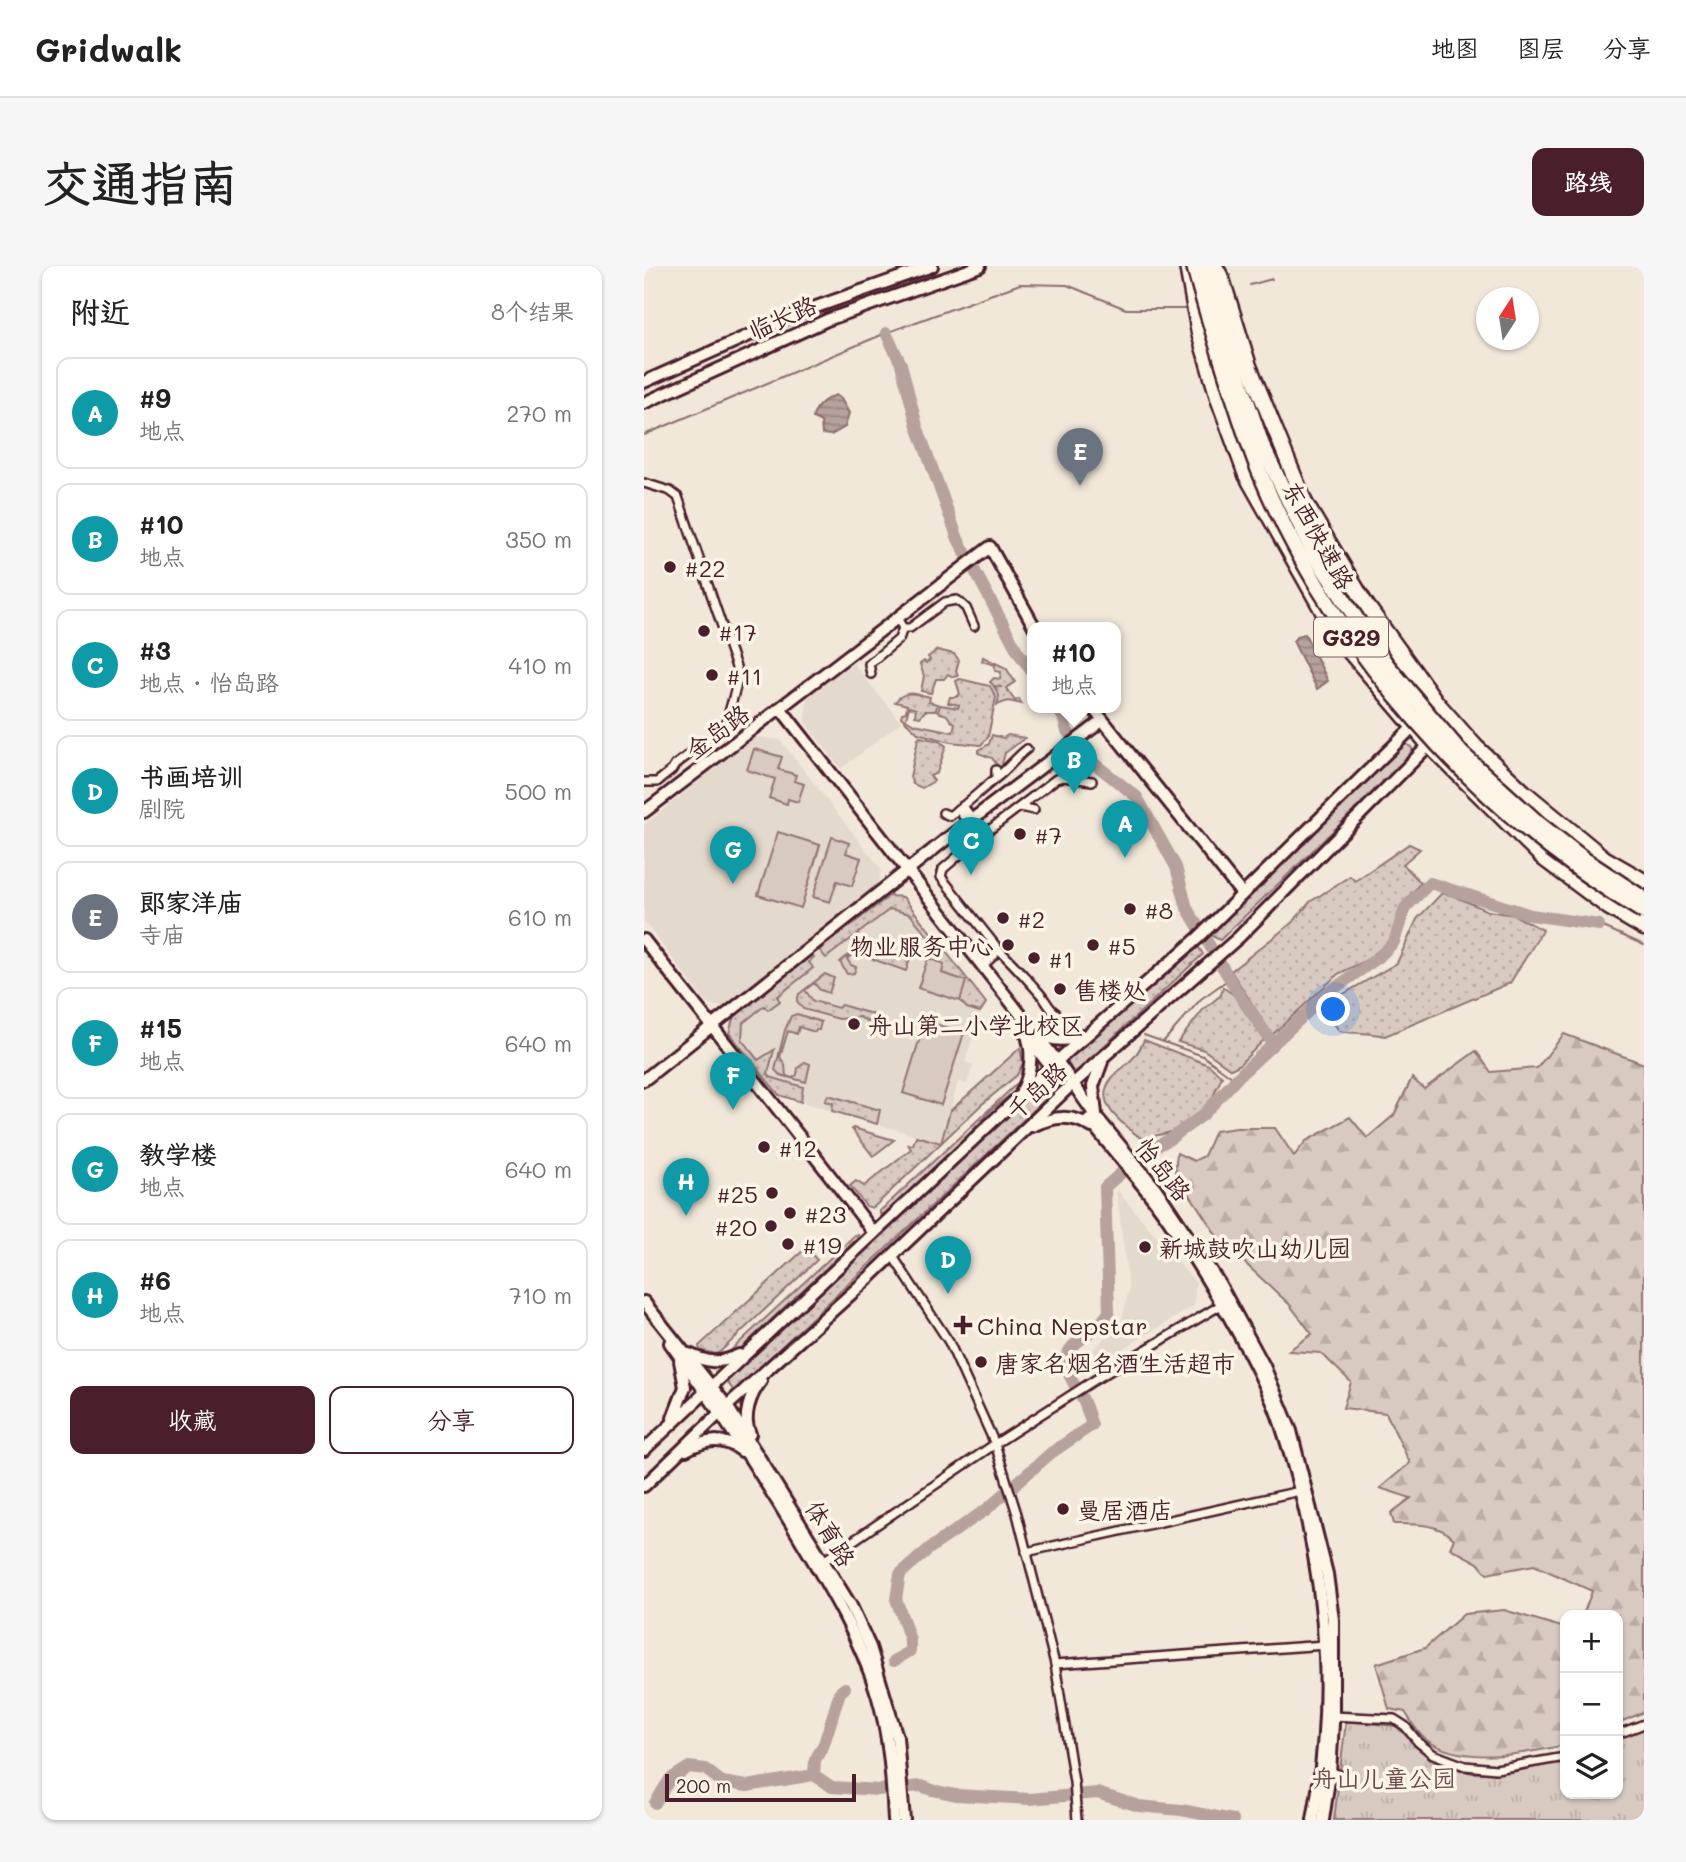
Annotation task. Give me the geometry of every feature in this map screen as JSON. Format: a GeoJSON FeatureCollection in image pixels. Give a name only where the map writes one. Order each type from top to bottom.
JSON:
{"type":"FeatureCollection","features":[{"type":"Feature","properties":{"kind":"highway"},"geometry":{"type":"LineString","coordinates":[[1188,266],[1199,332],[1219,401],[1246,475],[1338,638],[1429,745],[1544,859],[1608,906],[1644,928]]}},
{"type":"Feature","properties":{"kind":"highway","name":"东西快速路"},"geometry":{"type":"LineString","coordinates":[[1194,266],[1210,326],[1260,473],[1293,541],[1348,634],[1409,712],[1501,808],[1599,886],[1644,912]]}},
{"type":"Feature","properties":{"kind":"highway","name":"东西快速路"},"geometry":{"type":"LineString","coordinates":[[1207,266],[1236,369],[1262,445],[1314,554],[1386,664],[1462,754],[1539,824],[1585,860],[1644,899]]}},
{"type":"Feature","properties":{"kind":"highway"},"geometry":{"type":"LineString","coordinates":[[1217,266],[1249,366],[1305,503],[1365,603],[1437,703],[1475,746],[1524,792],[1604,858],[1644,883]]}},
{"type":"Feature","properties":{"kind":"main road"},"geometry":{"type":"LineString","coordinates":[[1188,266],[1235,421],[1270,506],[1346,638],[1413,727]]}},
{"type":"Feature","properties":{"kind":"main road"},"geometry":{"type":"LineString","coordinates":[[1217,266],[1265,423],[1298,504],[1343,589],[1392,656],[1437,703]]}},
{"type":"Feature","properties":{"kind":"street","name":"临长路"},"geometry":{"type":"LineString","coordinates":[[644,382],[799,313],[932,266]]}},
{"type":"Feature","properties":{"kind":"street","name":"临长路"},"geometry":{"type":"LineString","coordinates":[[644,403],[827,320],[980,266]]}},
{"type":"Feature","properties":{"kind":"street"},"geometry":{"type":"LineString","coordinates":[[644,483],[670,491],[678,497],[739,676],[729,718],[720,733],[685,756],[657,782],[644,782]]}},
{"type":"Feature","properties":{"kind":"street","name":"金岛路"},"geometry":{"type":"LineString","coordinates":[[644,812],[990,547],[1032,622]]}},
{"type":"Feature","properties":{"kind":"street"},"geometry":{"type":"LineString","coordinates":[[904,628],[910,628],[951,600],[957,600],[965,608],[974,626]]}},
{"type":"Feature","properties":{"kind":"street"},"geometry":{"type":"LineString","coordinates":[[897,618],[904,628]]}},
{"type":"Feature","properties":{"kind":"street"},"geometry":{"type":"LineString","coordinates":[[871,674],[869,664],[899,639],[904,628]]}},
{"type":"Feature","properties":{"kind":"street","name":"千岛路"},"geometry":{"type":"LineString","coordinates":[[644,1450],[1054,1064],[1198,938],[1437,703]]}},
{"type":"Feature","properties":{"kind":"street"},"geometry":{"type":"LineString","coordinates":[[779,710],[1054,1064],[1099,1133]]}},
{"type":"Feature","properties":{"kind":"street"},"geometry":{"type":"LineString","coordinates":[[1096,713],[1242,894]]}},
{"type":"Feature","properties":{"kind":"street"},"geometry":{"type":"LineString","coordinates":[[644,1080],[971,821],[1102,721]]}},
{"type":"Feature","properties":{"kind":"street","name":"千岛路"},"geometry":{"type":"LineString","coordinates":[[644,1486],[1069,1087],[1225,947],[1240,937],[1453,721]]}},
{"type":"Feature","properties":{"kind":"street"},"geometry":{"type":"LineString","coordinates":[[1429,745],[1539,846],[1604,896],[1644,918]]}},
{"type":"Feature","properties":{"kind":"street"},"geometry":{"type":"LineString","coordinates":[[943,813],[950,816],[996,774],[1009,768],[1016,757],[1027,749]]}},
{"type":"Feature","properties":{"kind":"street"},"geometry":{"type":"LineString","coordinates":[[1056,1013],[1026,976],[999,950],[941,877],[943,869],[984,834],[1056,779],[1063,777],[1092,781]]}},
{"type":"Feature","properties":{"kind":"street"},"geometry":{"type":"LineString","coordinates":[[960,807],[984,834]]}},
{"type":"Feature","properties":{"kind":"street"},"geometry":{"type":"LineString","coordinates":[[1020,807],[1034,810]]}},
{"type":"Feature","properties":{"kind":"street"},"geometry":{"type":"LineString","coordinates":[[906,872],[983,966],[1029,1031],[1030,1061],[1027,1079],[1019,1097]]}},
{"type":"Feature","properties":{"kind":"street"},"geometry":{"type":"LineString","coordinates":[[644,940],[710,1026],[802,1137],[874,1233]]}},
{"type":"Feature","properties":{"kind":"street"},"geometry":{"type":"LineString","coordinates":[[983,966],[999,950]]}},
{"type":"Feature","properties":{"kind":"street"},"geometry":{"type":"LineString","coordinates":[[1029,1031],[1057,1041],[1073,1039],[1093,1030]]}},
{"type":"Feature","properties":{"kind":"street"},"geometry":{"type":"LineString","coordinates":[[1098,1119],[1093,1086],[1103,1058]]}},
{"type":"Feature","properties":{"kind":"street","name":"怡岛路"},"geometry":{"type":"LineString","coordinates":[[1069,1087],[1098,1119],[1119,1151]]}},
{"type":"Feature","properties":{"kind":"street"},"geometry":{"type":"LineString","coordinates":[[1024,1131],[1049,1119],[1065,1116],[1081,1121],[1119,1151],[1166,1217],[1221,1305],[1244,1344],[1273,1405],[1300,1491],[1325,1623],[1329,1716],[1316,1820]]}},
{"type":"Feature","properties":{"kind":"street","name":"怡岛路"},"geometry":{"type":"LineString","coordinates":[[1138,1175],[1156,1189],[1241,1322],[1265,1366],[1291,1431],[1327,1574],[1332,1620],[1329,1716],[1335,1773],[1316,1820]]}},
{"type":"Feature","properties":{"kind":"street"},"geometry":{"type":"LineString","coordinates":[[892,1255],[948,1342],[995,1444],[1017,1514],[1055,1664],[1077,1816]]}},
{"type":"Feature","properties":{"kind":"street","name":"体育路"},"geometry":{"type":"LineString","coordinates":[[644,1302],[767,1468],[820,1563],[877,1693],[896,1777],[898,1806],[904,1820]]}},
{"type":"Feature","properties":{"kind":"street"},"geometry":{"type":"LineString","coordinates":[[820,1563],[1060,1402],[1221,1305]]}},
{"type":"Feature","properties":{"kind":"street","name":"体育路"},"geometry":{"type":"LineString","coordinates":[[644,1311],[682,1354]]}},
{"type":"Feature","properties":{"kind":"street"},"geometry":{"type":"LineString","coordinates":[[669,1426],[679,1409],[685,1387],[682,1354],[720,1363],[748,1351]]}},
{"type":"Feature","properties":{"kind":"street"},"geometry":{"type":"LineString","coordinates":[[767,1468],[747,1428],[746,1420],[757,1386],[771,1367]]}},
{"type":"Feature","properties":{"kind":"street","name":"体育路"},"geometry":{"type":"LineString","coordinates":[[724,1409],[748,1455],[820,1563]]}},
{"type":"Feature","properties":{"kind":"street"},"geometry":{"type":"LineString","coordinates":[[675,1457],[712,1440],[733,1444],[748,1455]]}},
{"type":"Feature","properties":{"kind":"street"},"geometry":{"type":"LineString","coordinates":[[1027,1552],[1300,1491]]}},
{"type":"Feature","properties":{"kind":"street"},"geometry":{"type":"LineString","coordinates":[[1055,1664],[1325,1646]]}},
{"type":"Feature","properties":{"kind":"street"},"geometry":{"type":"LineString","coordinates":[[1329,1716],[1394,1719],[1405,1726],[1418,1742],[1433,1754],[1465,1766],[1496,1769],[1560,1759]]}},
{"type":"Feature","properties":{"kind":"street"},"geometry":{"type":"LineString","coordinates":[[1623,1732],[1644,1724]]}},
{"type":"Feature","properties":{"kind":"street","name":"体育路"},"geometry":{"type":"LineString","coordinates":[[894,1820],[898,1806]]}},
{"type":"Feature","properties":{"kind":"shaded area"},"geometry":{"type":"Polygon","coordinates":[[[836,395],[849,413],[845,427],[831,435],[822,434],[821,422],[813,418],[814,413],[821,403],[836,395]]]}},
{"type":"Feature","properties":{"kind":"shaded area"},"geometry":{"type":"Polygon","coordinates":[[[1305,634],[1328,681],[1317,689],[1293,641],[1305,634]]]}},
{"type":"Feature","properties":{"kind":"shaded area"},"geometry":{"type":"Polygon","coordinates":[[[853,663],[901,722],[841,769],[805,722],[807,698],[853,663]]]}},
{"type":"Feature","properties":{"kind":"shaded area"},"geometry":{"type":"Polygon","coordinates":[[[754,737],[780,740],[881,869],[879,884],[724,1007],[707,1004],[644,921],[644,825],[754,737]]]}},
{"type":"Feature","properties":{"kind":"shaded area","name":"舟山第二小学北校区"},"geometry":{"type":"Polygon","coordinates":[[[889,896],[903,897],[986,1003],[965,1062],[973,1065],[967,1084],[958,1082],[941,1143],[779,1095],[729,1033],[734,1015],[889,896]]]}},
{"type":"Feature","properties":{"kind":"shaded area","name":"新城鼓吹山幼儿园"},"geometry":{"type":"Polygon","coordinates":[[[1116,1189],[1196,1283],[1194,1306],[1099,1363],[1093,1350],[1122,1320],[1129,1289],[1116,1189]]]}},
{"type":"Feature","properties":{"kind":"green space"},"geometry":{"type":"Polygon","coordinates":[[[937,650],[954,654],[959,660],[956,671],[958,676],[948,674],[944,679],[936,679],[931,693],[921,691],[924,676],[920,664],[930,660],[928,657],[937,650]]]}},
{"type":"Feature","properties":{"kind":"green space"},"geometry":{"type":"Polygon","coordinates":[[[983,657],[1006,668],[1015,682],[1006,688],[1015,701],[1019,699],[1022,704],[1008,701],[997,705],[999,696],[994,687],[1002,687],[994,686],[990,682],[994,678],[1000,679],[1001,672],[995,671],[995,665],[982,661],[983,657]]]}},
{"type":"Feature","properties":{"kind":"green space"},"geometry":{"type":"Polygon","coordinates":[[[960,679],[990,686],[996,697],[988,737],[981,745],[950,742],[918,733],[901,717],[902,713],[906,712],[907,705],[895,702],[903,695],[930,697],[929,702],[937,704],[936,711],[925,711],[920,717],[915,716],[916,709],[909,707],[906,719],[914,724],[953,732],[955,723],[947,715],[938,712],[940,705],[958,708],[959,705],[948,703],[950,697],[960,694],[956,681],[960,679]]]}},
{"type":"Feature","properties":{"kind":"green space"},"geometry":{"type":"Polygon","coordinates":[[[992,735],[1025,738],[1005,753],[1002,764],[1006,766],[1000,769],[992,758],[978,753],[989,744],[992,735]]]}},
{"type":"Feature","properties":{"kind":"green space"},"geometry":{"type":"Polygon","coordinates":[[[920,737],[939,741],[946,746],[937,773],[930,776],[934,781],[922,788],[913,784],[910,777],[920,737]]]}},
{"type":"Feature","properties":{"kind":"green space"},"geometry":{"type":"Polygon","coordinates":[[[1406,744],[1414,753],[1220,940],[1212,936],[1210,930],[1406,744]]]}},
{"type":"Feature","properties":{"kind":"green space"},"geometry":{"type":"Polygon","coordinates":[[[754,749],[782,757],[778,769],[796,775],[794,781],[804,784],[798,802],[788,799],[787,804],[769,798],[775,779],[747,770],[754,749]]]}},
{"type":"Feature","properties":{"kind":"green space"},"geometry":{"type":"Polygon","coordinates":[[[778,832],[820,845],[801,908],[758,895],[778,832]]]}},
{"type":"Feature","properties":{"kind":"green space"},"geometry":{"type":"Polygon","coordinates":[[[832,837],[849,843],[846,853],[861,858],[852,886],[837,881],[830,902],[813,897],[832,837]]]}},
{"type":"Feature","properties":{"kind":"green space"},"geometry":{"type":"Polygon","coordinates":[[[1409,844],[1420,849],[1403,864],[1421,883],[1402,905],[1392,939],[1367,960],[1338,974],[1272,1035],[1231,971],[1293,922],[1310,902],[1350,876],[1355,881],[1409,844]]]}},
{"type":"Feature","properties":{"kind":"green space"},"geometry":{"type":"Polygon","coordinates":[[[1442,893],[1488,911],[1514,915],[1543,930],[1510,983],[1385,1036],[1339,1031],[1327,1012],[1340,996],[1397,963],[1417,919],[1442,893]]]}},
{"type":"Feature","properties":{"kind":"green space"},"geometry":{"type":"Polygon","coordinates":[[[889,896],[903,897],[986,1003],[980,1012],[967,1008],[960,1001],[965,981],[941,973],[944,964],[928,958],[929,954],[938,949],[910,914],[890,909],[826,958],[819,950],[889,896]]]}},
{"type":"Feature","properties":{"kind":"green space"},"geometry":{"type":"Polygon","coordinates":[[[1196,943],[1203,954],[1074,1074],[1067,1061],[1196,943]]]}},
{"type":"Feature","properties":{"kind":"green space"},"geometry":{"type":"Polygon","coordinates":[[[862,944],[867,945],[866,950],[884,956],[886,951],[910,958],[906,971],[856,951],[847,959],[856,967],[854,973],[847,974],[840,962],[862,944]]]}},
{"type":"Feature","properties":{"kind":"green space"},"geometry":{"type":"Polygon","coordinates":[[[812,955],[814,957],[809,962],[813,968],[777,997],[780,1001],[768,1010],[764,1006],[743,1023],[742,1040],[758,1060],[774,1050],[768,1073],[770,1077],[803,1087],[801,1102],[779,1095],[729,1033],[734,1015],[812,955]]]}},
{"type":"Feature","properties":{"kind":"green space"},"geometry":{"type":"Polygon","coordinates":[[[928,958],[944,964],[942,973],[966,981],[960,1001],[918,988],[928,958]]]}},
{"type":"Feature","properties":{"kind":"green space"},"geometry":{"type":"Polygon","coordinates":[[[825,974],[834,978],[829,993],[820,990],[814,983],[805,990],[813,1001],[838,1008],[841,1005],[875,1015],[873,1024],[859,1017],[839,1019],[803,1009],[797,1001],[799,994],[825,974]]]}},
{"type":"Feature","properties":{"kind":"green space"},"geometry":{"type":"Polygon","coordinates":[[[1223,987],[1234,995],[1265,1039],[1239,1065],[1231,1069],[1204,1050],[1178,1042],[1203,1010],[1221,995],[1223,987]]]}},
{"type":"Feature","properties":{"kind":"green space"},"geometry":{"type":"Polygon","coordinates":[[[797,1014],[821,1022],[819,1030],[815,1032],[799,1027],[797,1034],[788,1031],[780,1057],[785,1065],[786,1076],[792,1078],[805,1062],[810,1064],[806,1082],[780,1075],[775,1070],[785,1030],[791,1016],[797,1014]]]}},
{"type":"Feature","properties":{"kind":"green space"},"geometry":{"type":"Polygon","coordinates":[[[925,1021],[964,1033],[941,1105],[903,1093],[925,1021]]]}},
{"type":"Feature","properties":{"kind":"green space"},"geometry":{"type":"Polygon","coordinates":[[[1564,1034],[1644,1064],[1644,1712],[1623,1721],[1623,1610],[1585,1610],[1592,1591],[1534,1565],[1487,1574],[1478,1563],[1450,1548],[1454,1539],[1441,1530],[1394,1524],[1391,1513],[1411,1498],[1380,1488],[1410,1463],[1386,1413],[1343,1408],[1351,1382],[1321,1353],[1288,1351],[1312,1334],[1289,1304],[1219,1239],[1175,1172],[1177,1153],[1194,1161],[1204,1156],[1215,1131],[1275,1128],[1294,1156],[1306,1141],[1350,1117],[1367,1138],[1394,1115],[1412,1078],[1424,1089],[1476,1051],[1491,1072],[1537,1068],[1564,1034]]]}},
{"type":"Feature","properties":{"kind":"green space"},"geometry":{"type":"Polygon","coordinates":[[[1144,1040],[1209,1065],[1222,1077],[1210,1103],[1190,1120],[1171,1132],[1142,1139],[1112,1113],[1105,1096],[1112,1078],[1133,1058],[1144,1040]]]}},
{"type":"Feature","properties":{"kind":"green space"},"geometry":{"type":"Polygon","coordinates":[[[1020,1048],[1023,1063],[1017,1075],[981,1105],[876,1205],[872,1208],[866,1206],[850,1186],[856,1181],[864,1186],[911,1149],[908,1144],[913,1145],[916,1136],[941,1143],[950,1111],[1020,1048]]]}},
{"type":"Feature","properties":{"kind":"green space"},"geometry":{"type":"Polygon","coordinates":[[[1024,1077],[1018,1089],[992,1109],[966,1138],[884,1214],[880,1214],[880,1211],[1024,1077]]]}},
{"type":"Feature","properties":{"kind":"green space"},"geometry":{"type":"Polygon","coordinates":[[[1041,1083],[1051,1094],[734,1391],[725,1379],[1041,1083]]]}},
{"type":"Feature","properties":{"kind":"green space"},"geometry":{"type":"Polygon","coordinates":[[[828,1095],[880,1110],[877,1124],[832,1111],[833,1103],[825,1101],[828,1095]]]}},
{"type":"Feature","properties":{"kind":"green space"},"geometry":{"type":"Polygon","coordinates":[[[853,1128],[894,1140],[873,1156],[853,1128]]]}},
{"type":"Feature","properties":{"kind":"green space"},"geometry":{"type":"Polygon","coordinates":[[[858,1235],[857,1239],[738,1351],[727,1354],[858,1235]]]}},
{"type":"Feature","properties":{"kind":"green space"},"geometry":{"type":"Polygon","coordinates":[[[806,1248],[817,1260],[720,1352],[716,1354],[700,1350],[699,1346],[806,1248]]]}},
{"type":"Feature","properties":{"kind":"green space"},"geometry":{"type":"Polygon","coordinates":[[[1504,1610],[1560,1627],[1560,1746],[1493,1756],[1456,1753],[1425,1739],[1405,1712],[1389,1709],[1376,1664],[1425,1648],[1464,1614],[1504,1610]]]}},
{"type":"Feature","properties":{"kind":"green space","name":"舟山儿童公园"},"geometry":{"type":"Polygon","coordinates":[[[1346,1721],[1396,1726],[1428,1757],[1447,1767],[1472,1773],[1512,1772],[1560,1762],[1560,1799],[1623,1799],[1623,1735],[1644,1728],[1644,1820],[1334,1820],[1346,1721]]]}},
{"type":"Feature","properties":{"kind":"waterway"},"geometry":{"type":"LineString","coordinates":[[1250,285],[1272,279]]}},
{"type":"Feature","properties":{"kind":"waterway"},"geometry":{"type":"LineString","coordinates":[[644,435],[886,333],[1020,284],[1067,285],[1126,309],[1184,309]]}},
{"type":"Feature","properties":{"kind":"waterway"},"geometry":{"type":"LineString","coordinates":[[886,333],[901,364],[917,426],[958,539],[1027,665]]}},
{"type":"Feature","properties":{"kind":"waterway"},"geometry":{"type":"LineString","coordinates":[[1060,713],[1067,731],[1091,761],[1137,797],[1176,867],[1187,908],[1240,996],[1273,1044]]}},
{"type":"Feature","properties":{"kind":"waterway"},"geometry":{"type":"LineString","coordinates":[[894,1661],[910,1651],[910,1640],[896,1599],[900,1574],[930,1548],[987,1509],[1051,1453],[1092,1425],[1068,1373],[1066,1359],[1073,1346],[1109,1312],[1105,1187],[1143,1154],[1170,1139],[1203,1115],[1240,1075],[1328,993],[1379,957],[1394,942],[1405,908],[1430,883],[1531,915],[1599,925]]}},
{"type":"Feature","properties":{"kind":"waterway"},"geometry":{"type":"LineString","coordinates":[[1599,925],[1644,945]]}},
{"type":"Feature","properties":{"kind":"waterway"},"geometry":{"type":"LineString","coordinates":[[1163,1042],[1201,999],[1229,979]]}},
{"type":"Feature","properties":{"kind":"waterway"},"geometry":{"type":"LineString","coordinates":[[1144,1035],[1203,1056],[1236,1080]]}},
{"type":"Feature","properties":{"kind":"waterway"},"geometry":{"type":"LineString","coordinates":[[655,1803],[670,1779],[689,1767],[705,1769],[722,1782],[747,1786],[814,1775],[815,1760],[824,1744],[840,1692],[845,1688]]}},
{"type":"Feature","properties":{"kind":"waterway"},"geometry":{"type":"LineString","coordinates":[[814,1775],[832,1787],[878,1790],[921,1786],[956,1795],[1030,1799],[1097,1793],[1139,1806],[1181,1810],[1233,1820]]}},
{"type":"Feature","properties":{"kind":"place","name":"郎家洋庙"},"geometry":{"type":"Point","coordinates":[1080,486]}},
{"type":"Feature","properties":{"kind":"place","name":"#22"},"geometry":{"type":"Point","coordinates":[670,567]}},
{"type":"Feature","properties":{"kind":"place","name":"#17"},"geometry":{"type":"Point","coordinates":[704,631]}},
{"type":"Feature","properties":{"kind":"place","name":"#11"},"geometry":{"type":"Point","coordinates":[712,675]}},
{"type":"Feature","properties":{"kind":"place","name":"#10"},"geometry":{"type":"Point","coordinates":[1074,794]}},
{"type":"Feature","properties":{"kind":"place","name":"#7"},"geometry":{"type":"Point","coordinates":[1020,834]}},
{"type":"Feature","properties":{"kind":"place","name":"#9"},"geometry":{"type":"Point","coordinates":[1125,858]}},
{"type":"Feature","properties":{"kind":"place","name":"#3"},"geometry":{"type":"Point","coordinates":[971,875]}},
{"type":"Feature","properties":{"kind":"place","name":"教学楼"},"geometry":{"type":"Point","coordinates":[733,884]}},
{"type":"Feature","properties":{"kind":"place","name":"#8"},"geometry":{"type":"Point","coordinates":[1130,909]}},
{"type":"Feature","properties":{"kind":"place","name":"#2"},"geometry":{"type":"Point","coordinates":[1003,918]}},
{"type":"Feature","properties":{"kind":"place","name":"物业服务中心"},"geometry":{"type":"Point","coordinates":[1008,945]}},
{"type":"Feature","properties":{"kind":"place","name":"#5"},"geometry":{"type":"Point","coordinates":[1093,945]}},
{"type":"Feature","properties":{"kind":"place","name":"#1"},"geometry":{"type":"Point","coordinates":[1034,958]}},
{"type":"Feature","properties":{"kind":"place","name":"售楼处"},"geometry":{"type":"Point","coordinates":[1060,989]}},
{"type":"Feature","properties":{"kind":"place","name":"舟山第二小学北校区"},"geometry":{"type":"Point","coordinates":[854,1024]}},
{"type":"Feature","properties":{"kind":"place","name":"#15"},"geometry":{"type":"Point","coordinates":[733,1110]}},
{"type":"Feature","properties":{"kind":"place","name":"#12"},"geometry":{"type":"Point","coordinates":[764,1147]}},
{"type":"Feature","properties":{"kind":"place","name":"#25"},"geometry":{"type":"Point","coordinates":[772,1193]}},
{"type":"Feature","properties":{"kind":"place","name":"#23"},"geometry":{"type":"Point","coordinates":[790,1213]}},
{"type":"Feature","properties":{"kind":"place","name":"#6"},"geometry":{"type":"Point","coordinates":[686,1216]}},
{"type":"Feature","properties":{"kind":"place","name":"#20"},"geometry":{"type":"Point","coordinates":[771,1226]}},
{"type":"Feature","properties":{"kind":"place","name":"#19"},"geometry":{"type":"Point","coordinates":[788,1244]}},
{"type":"Feature","properties":{"kind":"place","name":"新城鼓吹山幼儿园"},"geometry":{"type":"Point","coordinates":[1145,1247]}},
{"type":"Feature","properties":{"kind":"place","name":"书画培训"},"geometry":{"type":"Point","coordinates":[948,1294]}},
{"type":"Feature","properties":{"kind":"place","name":"China Nepstar"},"geometry":{"type":"Point","coordinates":[963,1325]}},
{"type":"Feature","properties":{"kind":"place","name":"唐家名烟名酒生活超市"},"geometry":{"type":"Point","coordinates":[981,1362]}},
{"type":"Feature","properties":{"kind":"place","name":"曼居酒店"},"geometry":{"type":"Point","coordinates":[1063,1509]}}]}
